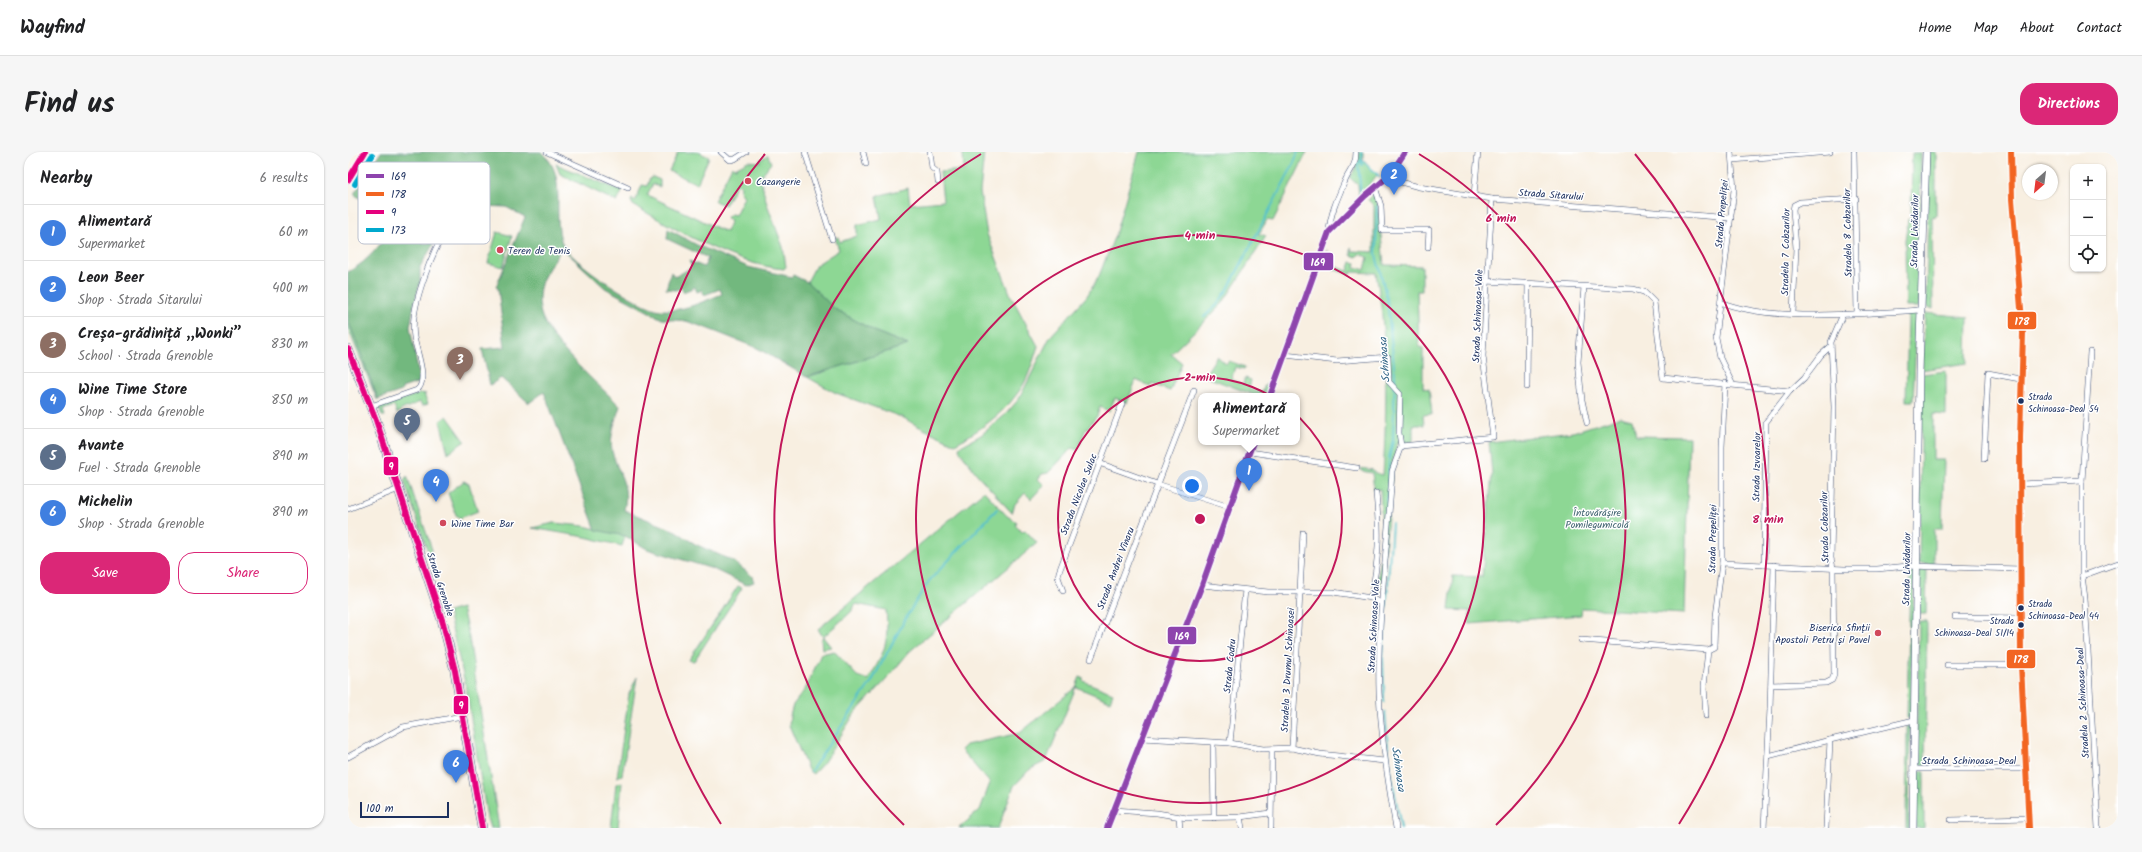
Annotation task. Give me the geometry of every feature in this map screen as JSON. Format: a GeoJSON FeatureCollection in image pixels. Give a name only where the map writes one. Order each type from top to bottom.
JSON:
{"type":"FeatureCollection","features":[{"type":"Feature","properties":{"kind":"main road","name":"Strada Grenoble"},"geometry":{"type":"LineString","coordinates":[[348,349],[371,406],[443,623],[455,671],[482,828]]}},
{"type":"Feature","properties":{"kind":"street"},"geometry":{"type":"LineString","coordinates":[[359,162],[365,152]]}},
{"type":"Feature","properties":{"kind":"street"},"geometry":{"type":"LineString","coordinates":[[547,152],[628,188]]}},
{"type":"Feature","properties":{"kind":"street"},"geometry":{"type":"LineString","coordinates":[[721,152],[730,160],[735,159],[746,152]]}},
{"type":"Feature","properties":{"kind":"street"},"geometry":{"type":"LineString","coordinates":[[805,152],[832,239]]}},
{"type":"Feature","properties":{"kind":"street"},"geometry":{"type":"LineString","coordinates":[[862,152],[866,164]]}},
{"type":"Feature","properties":{"kind":"street"},"geometry":{"type":"LineString","coordinates":[[930,152],[932,168],[937,172],[938,182]]}},
{"type":"Feature","properties":{"kind":"street"},"geometry":{"type":"LineString","coordinates":[[1271,393],[1329,232],[1331,217],[1346,179],[1354,167],[1356,152]]}},
{"type":"Feature","properties":{"kind":"street"},"geometry":{"type":"LineString","coordinates":[[1329,232],[1396,168],[1405,152]]}},
{"type":"Feature","properties":{"kind":"street"},"geometry":{"type":"LineString","coordinates":[[1474,195],[1478,152]]}},
{"type":"Feature","properties":{"kind":"street","name":"Strada Prepeliței"},"geometry":{"type":"LineString","coordinates":[[1731,152],[1734,190],[1716,338],[1720,358],[1732,384]]}},
{"type":"Feature","properties":{"kind":"street"},"geometry":{"type":"LineString","coordinates":[[1732,160],[1830,152]]}},
{"type":"Feature","properties":{"kind":"street","name":"Stradela 8 Cobzarilor"},"geometry":{"type":"LineString","coordinates":[[1854,152],[1857,313]]}},
{"type":"Feature","properties":{"kind":"street","name":"Strada Livădarilor"},"geometry":{"type":"LineString","coordinates":[[1913,828],[1916,566],[1926,152]]}},
{"type":"Feature","properties":{"kind":"street","name":"Strada Schinoasa-Deal"},"geometry":{"type":"LineString","coordinates":[[2011,152],[2012,199],[2016,234],[2022,332],[2020,379],[2021,665],[2029,828]]}},
{"type":"Feature","properties":{"kind":"street"},"geometry":{"type":"LineString","coordinates":[[348,180],[358,164]]}},
{"type":"Feature","properties":{"kind":"street","name":"Strada Sitarului"},"geometry":{"type":"LineString","coordinates":[[1386,178],[1419,187],[1492,199],[1646,210],[1731,218]]}},
{"type":"Feature","properties":{"kind":"street"},"geometry":{"type":"LineString","coordinates":[[1375,188],[1381,206],[1382,230],[1429,230],[1428,247]]}},
{"type":"Feature","properties":{"kind":"street","name":"Strada Schinoasa-Vale"},"geometry":{"type":"LineString","coordinates":[[1401,446],[1493,437],[1483,356],[1486,281],[1492,199]]}},
{"type":"Feature","properties":{"kind":"street","name":"Stradela 7 Cobzarilor"},"geometry":{"type":"LineString","coordinates":[[1793,313],[1796,248],[1794,205],[1800,202],[1856,199]]}},
{"type":"Feature","properties":{"kind":"street"},"geometry":{"type":"LineString","coordinates":[[1717,217],[1729,230]]}},
{"type":"Feature","properties":{"kind":"street"},"geometry":{"type":"LineString","coordinates":[[371,406],[417,390],[422,383],[414,337],[416,306],[437,244]]}},
{"type":"Feature","properties":{"kind":"street"},"geometry":{"type":"LineString","coordinates":[[1486,281],[1633,289],[1649,295],[1654,302],[1663,378],[1672,380],[1725,383],[1790,391]]}},
{"type":"Feature","properties":{"kind":"street"},"geometry":{"type":"LineString","coordinates":[[1527,387],[1528,284]]}},
{"type":"Feature","properties":{"kind":"street"},"geometry":{"type":"LineString","coordinates":[[1584,287],[1578,362],[1582,400],[1587,423]]}},
{"type":"Feature","properties":{"kind":"street"},"geometry":{"type":"LineString","coordinates":[[1720,302],[1739,309],[1793,313],[1843,314],[1922,310]]}},
{"type":"Feature","properties":{"kind":"street","name":"Strada Cobzarilor"},"geometry":{"type":"LineString","coordinates":[[1771,685],[1826,683],[1833,678],[1833,568],[1831,550],[1834,407],[1831,346],[1835,330],[1843,314]]}},
{"type":"Feature","properties":{"kind":"street","name":"Strada Izvoarelor"},"geometry":{"type":"LineString","coordinates":[[1764,565],[1765,427],[1769,418],[1790,391],[1804,378],[1821,355],[1831,346]]}},
{"type":"Feature","properties":{"kind":"street","name":"Stradela 2 Schinoasa-Deal"},"geometry":{"type":"LineString","coordinates":[[2090,352],[2082,481],[2082,576],[2085,598],[2098,828]]}},
{"type":"Feature","properties":{"kind":"street","name":"Strada Schinoasa-Vale"},"geometry":{"type":"LineString","coordinates":[[1285,355],[1337,361],[1388,357],[1389,382],[1400,394],[1399,433],[1401,446],[1392,471],[1381,603],[1379,692],[1384,761],[1396,828]]}},
{"type":"Feature","properties":{"kind":"street"},"geometry":{"type":"LineString","coordinates":[[1984,459],[1988,373],[2020,379]]}},
{"type":"Feature","properties":{"kind":"street","name":"Strada Prepeliței"},"geometry":{"type":"LineString","coordinates":[[1706,716],[1704,686],[1708,650],[1714,647],[1715,616],[1722,563],[1722,447],[1725,383]]}},
{"type":"Feature","properties":{"kind":"street","name":"Strada Andrei Vînaru"},"geometry":{"type":"LineString","coordinates":[[1091,659],[1156,484],[1194,390]]}},
{"type":"Feature","properties":{"kind":"street","name":"Strada Nicolae Sulac"},"geometry":{"type":"LineString","coordinates":[[1063,591],[1058,577],[1059,572],[1122,404]]}},
{"type":"Feature","properties":{"kind":"street"},"geometry":{"type":"LineString","coordinates":[[1107,828],[1202,585],[1253,445]]}},
{"type":"Feature","properties":{"kind":"street"},"geometry":{"type":"LineString","coordinates":[[1250,452],[1357,468]]}},
{"type":"Feature","properties":{"kind":"street"},"geometry":{"type":"LineString","coordinates":[[1099,463],[1156,484],[1230,507]]}},
{"type":"Feature","properties":{"kind":"street"},"geometry":{"type":"LineString","coordinates":[[2021,484],[2082,481]]}},
{"type":"Feature","properties":{"kind":"street"},"geometry":{"type":"LineString","coordinates":[[348,509],[399,489]]}},
{"type":"Feature","properties":{"kind":"street"},"geometry":{"type":"LineString","coordinates":[[1371,598],[1378,560],[1380,537],[1376,493]]}},
{"type":"Feature","properties":{"kind":"street","name":"Stradela 3 Drumul Schinoasei"},"geometry":{"type":"LineString","coordinates":[[1292,748],[1303,534]]}},
{"type":"Feature","properties":{"kind":"street"},"geometry":{"type":"LineString","coordinates":[[1722,563],[1877,569],[1916,566],[2021,569]]}},
{"type":"Feature","properties":{"kind":"street"},"geometry":{"type":"LineString","coordinates":[[2082,576],[2118,563]]}},
{"type":"Feature","properties":{"kind":"street"},"geometry":{"type":"LineString","coordinates":[[1764,828],[1771,685],[1774,565]]}},
{"type":"Feature","properties":{"kind":"street"},"geometry":{"type":"LineString","coordinates":[[1202,585],[1245,590],[1333,592],[1371,598],[1381,603]]}},
{"type":"Feature","properties":{"kind":"street","name":"Strada Codru"},"geometry":{"type":"LineString","coordinates":[[1230,743],[1245,590]]}},
{"type":"Feature","properties":{"kind":"street"},"geometry":{"type":"LineString","coordinates":[[1955,617],[2021,618]]}},
{"type":"Feature","properties":{"kind":"street"},"geometry":{"type":"LineString","coordinates":[[1581,640],[1708,650]]}},
{"type":"Feature","properties":{"kind":"street"},"geometry":{"type":"LineString","coordinates":[[1947,664],[2021,665]]}},
{"type":"Feature","properties":{"kind":"street"},"geometry":{"type":"LineString","coordinates":[[348,757],[403,727],[462,716]]}},
{"type":"Feature","properties":{"kind":"street"},"geometry":{"type":"LineString","coordinates":[[1768,756],[1914,720]]}},
{"type":"Feature","properties":{"kind":"street"},"geometry":{"type":"LineString","coordinates":[[1142,738],[1230,743],[1272,749],[1292,748],[1320,754],[1384,761]]}},
{"type":"Feature","properties":{"kind":"street"},"geometry":{"type":"LineString","coordinates":[[1826,828],[1830,740]]}},
{"type":"Feature","properties":{"kind":"street"},"geometry":{"type":"LineString","coordinates":[[1213,743],[1214,818]]}},
{"type":"Feature","properties":{"kind":"street"},"geometry":{"type":"LineString","coordinates":[[1271,828],[1272,749]]}},
{"type":"Feature","properties":{"kind":"street","name":"Strada Schinoasa-Deal"},"geometry":{"type":"LineString","coordinates":[[1913,769],[2025,769]]}},
{"type":"Feature","properties":{"kind":"street"},"geometry":{"type":"LineString","coordinates":[[1114,810],[1157,813],[1179,818],[1240,817],[1270,813]]}},
{"type":"Feature","properties":{"kind":"street"},"geometry":{"type":"LineString","coordinates":[[1240,817],[1242,828]]}},
{"type":"Feature","properties":{"kind":"street"},"geometry":{"type":"LineString","coordinates":[[1179,818],[1180,828]]}},
{"type":"Feature","properties":{"kind":"street"},"geometry":{"type":"LineString","coordinates":[[1951,820],[2028,818]]}},
{"type":"Feature","properties":{"kind":"green space"},"geometry":{"type":"Polygon","coordinates":[[[381,152],[541,152],[555,171],[558,194],[559,231],[562,243],[567,251],[591,271],[638,302],[652,308],[669,310],[692,306],[722,294],[720,289],[704,295],[702,290],[697,292],[695,287],[683,292],[682,288],[675,290],[666,289],[671,272],[675,277],[692,267],[689,261],[704,267],[708,258],[667,239],[668,229],[697,245],[748,267],[792,277],[793,275],[807,282],[835,309],[876,332],[908,345],[807,377],[757,348],[686,321],[662,319],[605,288],[562,248],[546,272],[540,288],[539,296],[539,305],[544,321],[567,354],[620,406],[613,428],[611,446],[626,493],[624,510],[676,531],[695,544],[733,561],[752,576],[754,582],[746,585],[713,569],[647,549],[625,536],[596,530],[544,392],[529,403],[501,378],[490,385],[482,349],[505,347],[498,288],[496,287],[525,217],[506,207],[490,206],[490,162],[375,162],[381,152]]]}},
{"type":"Feature","properties":{"kind":"green space"},"geometry":{"type":"Polygon","coordinates":[[[678,152],[698,152],[709,157],[697,184],[669,171],[678,152]]]}},
{"type":"Feature","properties":{"kind":"green space"},"geometry":{"type":"Polygon","coordinates":[[[963,152],[984,152],[980,192],[987,234],[1011,296],[1038,346],[1030,371],[1021,389],[1011,402],[989,422],[955,444],[904,418],[836,393],[807,377],[908,345],[876,332],[835,309],[807,282],[816,265],[839,250],[835,238],[838,237],[840,242],[857,236],[857,225],[881,219],[877,196],[908,188],[910,204],[943,201],[940,172],[964,170],[963,152]]]}},
{"type":"Feature","properties":{"kind":"green space"},"geometry":{"type":"Polygon","coordinates":[[[1139,152],[1307,152],[1273,221],[1267,220],[1259,234],[1266,236],[1222,304],[1171,354],[1182,363],[1170,391],[1153,384],[1151,387],[1136,380],[1127,403],[1115,398],[1109,411],[1100,407],[1097,416],[1085,431],[1078,450],[1072,448],[1048,473],[1042,474],[1038,479],[1044,485],[1031,499],[1025,493],[1015,504],[1012,513],[976,473],[960,451],[959,447],[981,435],[1005,415],[1019,399],[1050,337],[1087,296],[1099,276],[1115,235],[1139,152]]]}},
{"type":"Feature","properties":{"kind":"green space"},"geometry":{"type":"Polygon","coordinates":[[[1357,152],[1363,152],[1363,159],[1377,175],[1359,198],[1358,185],[1350,178],[1355,169],[1357,152]]]}},
{"type":"Feature","properties":{"kind":"green space"},"geometry":{"type":"Polygon","coordinates":[[[1929,152],[1936,152],[1936,216],[1932,217],[1933,309],[1926,306],[1929,152]]]}},
{"type":"Feature","properties":{"kind":"green space"},"geometry":{"type":"Polygon","coordinates":[[[1912,153],[1921,153],[1919,307],[1906,307],[1905,240],[1908,219],[1911,219],[1912,153]]]}},
{"type":"Feature","properties":{"kind":"green space"},"geometry":{"type":"Polygon","coordinates":[[[768,155],[771,163],[760,177],[767,204],[783,247],[786,267],[784,269],[745,261],[726,253],[686,235],[633,205],[631,201],[632,199],[635,202],[642,185],[647,186],[650,178],[653,177],[660,180],[660,187],[653,184],[647,195],[726,232],[731,220],[726,218],[731,214],[735,215],[744,197],[740,191],[741,186],[737,184],[725,205],[714,201],[732,166],[735,168],[748,161],[760,162],[760,160],[768,155]]]}},
{"type":"Feature","properties":{"kind":"green space"},"geometry":{"type":"Polygon","coordinates":[[[556,164],[619,190],[620,185],[622,192],[617,202],[560,174],[556,164]]]}},
{"type":"Feature","properties":{"kind":"green space"},"geometry":{"type":"Polygon","coordinates":[[[358,188],[358,197],[354,194],[358,188]]]}},
{"type":"Feature","properties":{"kind":"green space"},"geometry":{"type":"Polygon","coordinates":[[[1374,194],[1378,205],[1384,265],[1422,266],[1422,291],[1417,291],[1419,347],[1423,348],[1423,388],[1429,389],[1432,414],[1423,415],[1424,425],[1413,425],[1413,442],[1398,442],[1393,462],[1385,550],[1378,597],[1375,597],[1374,595],[1383,551],[1380,489],[1374,490],[1372,473],[1362,471],[1360,468],[1373,470],[1375,473],[1383,475],[1386,374],[1383,323],[1376,273],[1351,272],[1351,275],[1321,265],[1327,250],[1325,263],[1348,271],[1351,262],[1356,263],[1355,267],[1365,270],[1368,257],[1359,254],[1357,257],[1351,255],[1351,247],[1352,251],[1374,252],[1374,206],[1368,200],[1374,194]]]}},
{"type":"Feature","properties":{"kind":"green space","name":"Teren de Tenis"},"geometry":{"type":"Polygon","coordinates":[[[497,232],[512,236],[503,267],[488,263],[497,232]]]}},
{"type":"Feature","properties":{"kind":"green space"},"geometry":{"type":"Polygon","coordinates":[[[380,245],[433,245],[420,267],[420,283],[410,327],[420,382],[402,388],[402,391],[378,399],[348,320],[348,272],[362,263],[380,245]]]}},
{"type":"Feature","properties":{"kind":"green space"},"geometry":{"type":"Polygon","coordinates":[[[1913,313],[1917,317],[1913,401],[1906,401],[1908,314],[1913,313]]]}},
{"type":"Feature","properties":{"kind":"green space"},"geometry":{"type":"Polygon","coordinates":[[[1925,313],[1968,317],[1967,363],[1922,370],[1925,313]]]}},
{"type":"Feature","properties":{"kind":"green space"},"geometry":{"type":"Polygon","coordinates":[[[348,320],[378,399],[377,400],[348,328],[348,320]]]}},
{"type":"Feature","properties":{"kind":"green space"},"geometry":{"type":"Polygon","coordinates":[[[1217,356],[1226,364],[1229,361],[1245,367],[1244,369],[1235,367],[1231,380],[1243,384],[1245,378],[1251,380],[1249,389],[1262,393],[1249,393],[1204,376],[1217,356]]]}},
{"type":"Feature","properties":{"kind":"green space"},"geometry":{"type":"Polygon","coordinates":[[[1946,371],[1946,415],[1933,414],[1933,460],[1944,460],[1942,529],[1934,529],[1934,564],[1919,563],[1922,374],[1946,371]]]}},
{"type":"Feature","properties":{"kind":"green space"},"geometry":{"type":"Polygon","coordinates":[[[1265,384],[1269,385],[1266,393],[1262,393],[1265,384]]]}},
{"type":"Feature","properties":{"kind":"green space"},"geometry":{"type":"Polygon","coordinates":[[[421,393],[426,394],[424,394],[428,404],[422,406],[420,402],[401,410],[397,414],[394,406],[383,410],[385,416],[382,416],[379,407],[421,393]]]}},
{"type":"Feature","properties":{"kind":"green space"},"geometry":{"type":"Polygon","coordinates":[[[447,416],[465,441],[448,453],[440,421],[447,416]]]}},
{"type":"Feature","properties":{"kind":"green space","name":"Întovărășire Pomilegumicolă"},"geometry":{"type":"Polygon","coordinates":[[[1620,417],[1632,420],[1636,436],[1689,437],[1684,614],[1582,608],[1581,615],[1469,624],[1470,611],[1449,610],[1453,576],[1482,577],[1492,474],[1489,442],[1573,432],[1620,417]]]}},
{"type":"Feature","properties":{"kind":"green space"},"geometry":{"type":"Polygon","coordinates":[[[407,476],[432,550],[428,552],[404,480],[407,476]]]}},
{"type":"Feature","properties":{"kind":"green space"},"geometry":{"type":"Polygon","coordinates":[[[464,481],[469,484],[478,511],[460,518],[456,515],[448,493],[464,481]]]}},
{"type":"Feature","properties":{"kind":"green space"},"geometry":{"type":"Polygon","coordinates":[[[984,491],[1007,516],[1017,522],[1015,525],[1022,532],[1025,530],[1037,543],[909,652],[886,680],[855,713],[824,762],[813,774],[808,770],[789,725],[793,705],[806,688],[821,654],[834,651],[857,676],[868,680],[882,654],[884,647],[887,631],[886,610],[856,604],[851,612],[823,637],[818,629],[984,491]]]}},
{"type":"Feature","properties":{"kind":"green space"},"geometry":{"type":"Polygon","coordinates":[[[554,523],[584,526],[625,536],[622,546],[585,537],[532,528],[554,523]]]}},
{"type":"Feature","properties":{"kind":"green space"},"geometry":{"type":"Polygon","coordinates":[[[1919,570],[1927,570],[1926,614],[1919,614],[1919,570]]]}},
{"type":"Feature","properties":{"kind":"green space"},"geometry":{"type":"Polygon","coordinates":[[[1910,571],[1914,571],[1911,718],[1907,718],[1910,571]]]}},
{"type":"Feature","properties":{"kind":"green space"},"geometry":{"type":"Polygon","coordinates":[[[738,586],[742,588],[694,661],[689,660],[738,586]]]}},
{"type":"Feature","properties":{"kind":"green space"},"geometry":{"type":"Polygon","coordinates":[[[462,608],[469,638],[499,828],[490,828],[487,818],[466,687],[448,612],[462,608]]]}},
{"type":"Feature","properties":{"kind":"green space"},"geometry":{"type":"Polygon","coordinates":[[[1919,621],[1927,621],[1925,766],[1916,765],[1919,621]]]}},
{"type":"Feature","properties":{"kind":"green space"},"geometry":{"type":"Polygon","coordinates":[[[823,637],[831,647],[822,649],[821,639],[823,637]]]}},
{"type":"Feature","properties":{"kind":"green space"},"geometry":{"type":"Polygon","coordinates":[[[637,677],[622,775],[617,777],[629,694],[637,677]]]}},
{"type":"Feature","properties":{"kind":"green space"},"geometry":{"type":"Polygon","coordinates":[[[1080,677],[1083,678],[1083,681],[1113,693],[1110,701],[1076,687],[1080,677]]]}},
{"type":"Feature","properties":{"kind":"green space"},"geometry":{"type":"Polygon","coordinates":[[[1076,687],[1046,761],[1029,770],[1014,786],[998,828],[959,828],[980,810],[990,783],[961,750],[966,745],[1020,733],[1076,687]]]}},
{"type":"Feature","properties":{"kind":"green space"},"geometry":{"type":"Polygon","coordinates":[[[1910,725],[1909,828],[1906,828],[1907,726],[1910,725]]]}},
{"type":"Feature","properties":{"kind":"green space"},"geometry":{"type":"Polygon","coordinates":[[[1916,771],[1924,771],[1924,828],[1915,828],[1916,771]]]}},
{"type":"Feature","properties":{"kind":"green space"},"geometry":{"type":"Polygon","coordinates":[[[622,782],[618,828],[611,828],[616,784],[622,782]]]}},
{"type":"Feature","properties":{"kind":"waterway"},"geometry":{"type":"LineString","coordinates":[[1204,317],[1217,305],[1228,289],[1293,165],[1298,152]]}},
{"type":"Feature","properties":{"kind":"waterway","name":"Schinoasa"},"geometry":{"type":"LineString","coordinates":[[1361,152],[1362,165]]}},
{"type":"Feature","properties":{"kind":"waterway","name":"Schinoasa"},"geometry":{"type":"LineString","coordinates":[[1361,196],[1358,163],[1362,160],[1379,176]]}},
{"type":"Feature","properties":{"kind":"waterway","name":"Schinoasa"},"geometry":{"type":"LineString","coordinates":[[1377,206],[1376,255],[1387,299],[1395,376],[1393,440],[1389,458],[1387,514]]}},
{"type":"Feature","properties":{"kind":"waterway"},"geometry":{"type":"LineString","coordinates":[[811,771],[872,681],[908,614],[929,581],[997,509]]}},
{"type":"Feature","properties":{"kind":"waterway","name":"Schinoasa"},"geometry":{"type":"LineString","coordinates":[[1384,702],[1383,657],[1392,523]]}},
{"type":"Feature","properties":{"kind":"waterway","name":"Schinoasa"},"geometry":{"type":"LineString","coordinates":[[1385,712],[1389,761],[1401,828]]}},
{"type":"Feature","properties":{"kind":"transit line","name":"9"},"geometry":{"type":"LineString","coordinates":[[359,162],[365,152]]}},
{"type":"Feature","properties":{"kind":"transit line","name":"169"},"geometry":{"type":"LineString","coordinates":[[1271,393],[1329,232],[1365,196],[1390,175],[1405,152]]}},
{"type":"Feature","properties":{"kind":"transit line","name":"178"},"geometry":{"type":"LineString","coordinates":[[2011,152],[2012,199],[2023,333],[2020,438],[2021,665],[2029,828]]}},
{"type":"Feature","properties":{"kind":"transit line","name":"173"},"geometry":{"type":"LineString","coordinates":[[368,162],[372,156]]}},
{"type":"Feature","properties":{"kind":"transit line","name":"9"},"geometry":{"type":"LineString","coordinates":[[348,180],[358,164]]}},
{"type":"Feature","properties":{"kind":"transit line","name":"173"},"geometry":{"type":"LineString","coordinates":[[355,184],[358,179]]}},
{"type":"Feature","properties":{"kind":"transit line","name":"9"},"geometry":{"type":"LineString","coordinates":[[348,349],[376,420],[443,623],[455,671],[482,828]]}},
{"type":"Feature","properties":{"kind":"transit line","name":"169"},"geometry":{"type":"LineString","coordinates":[[1107,828],[1202,585],[1252,445]]}},
{"type":"Feature","properties":{"kind":"place","name":"Cazangerie"},"geometry":{"type":"Point","coordinates":[748,181]}},
{"type":"Feature","properties":{"kind":"place","name":"Leon Beer"},"geometry":{"type":"Point","coordinates":[1394,195]}},
{"type":"Feature","properties":{"kind":"place","name":"Teren de Tenis"},"geometry":{"type":"Point","coordinates":[500,250]}},
{"type":"Feature","properties":{"kind":"place","name":"Creșa-grădiniță „Wonki”"},"geometry":{"type":"Point","coordinates":[460,380]}},
{"type":"Feature","properties":{"kind":"place","name":"Strada Schinoasa-Deal 54"},"geometry":{"type":"Point","coordinates":[2021,401]}},
{"type":"Feature","properties":{"kind":"place","name":"Avante"},"geometry":{"type":"Point","coordinates":[407,441]}},
{"type":"Feature","properties":{"kind":"place","name":"Alimentară"},"geometry":{"type":"Point","coordinates":[1249,491]}},
{"type":"Feature","properties":{"kind":"place","name":"Wine Time Store"},"geometry":{"type":"Point","coordinates":[436,502]}},
{"type":"Feature","properties":{"kind":"place","name":"Wine Time Bar"},"geometry":{"type":"Point","coordinates":[443,523]}},
{"type":"Feature","properties":{"kind":"place","name":"Strada Schinoasa-Deal 44"},"geometry":{"type":"Point","coordinates":[2021,608]}},
{"type":"Feature","properties":{"kind":"place","name":"Strada Schinoasa-Deal 51/14"},"geometry":{"type":"Point","coordinates":[2021,625]}},
{"type":"Feature","properties":{"kind":"place","name":"Biserica Sfinții Apostoli Petru și Pavel"},"geometry":{"type":"Point","coordinates":[1878,633]}},
{"type":"Feature","properties":{"kind":"place","name":"Michelin"},"geometry":{"type":"Point","coordinates":[456,783]}}]}
